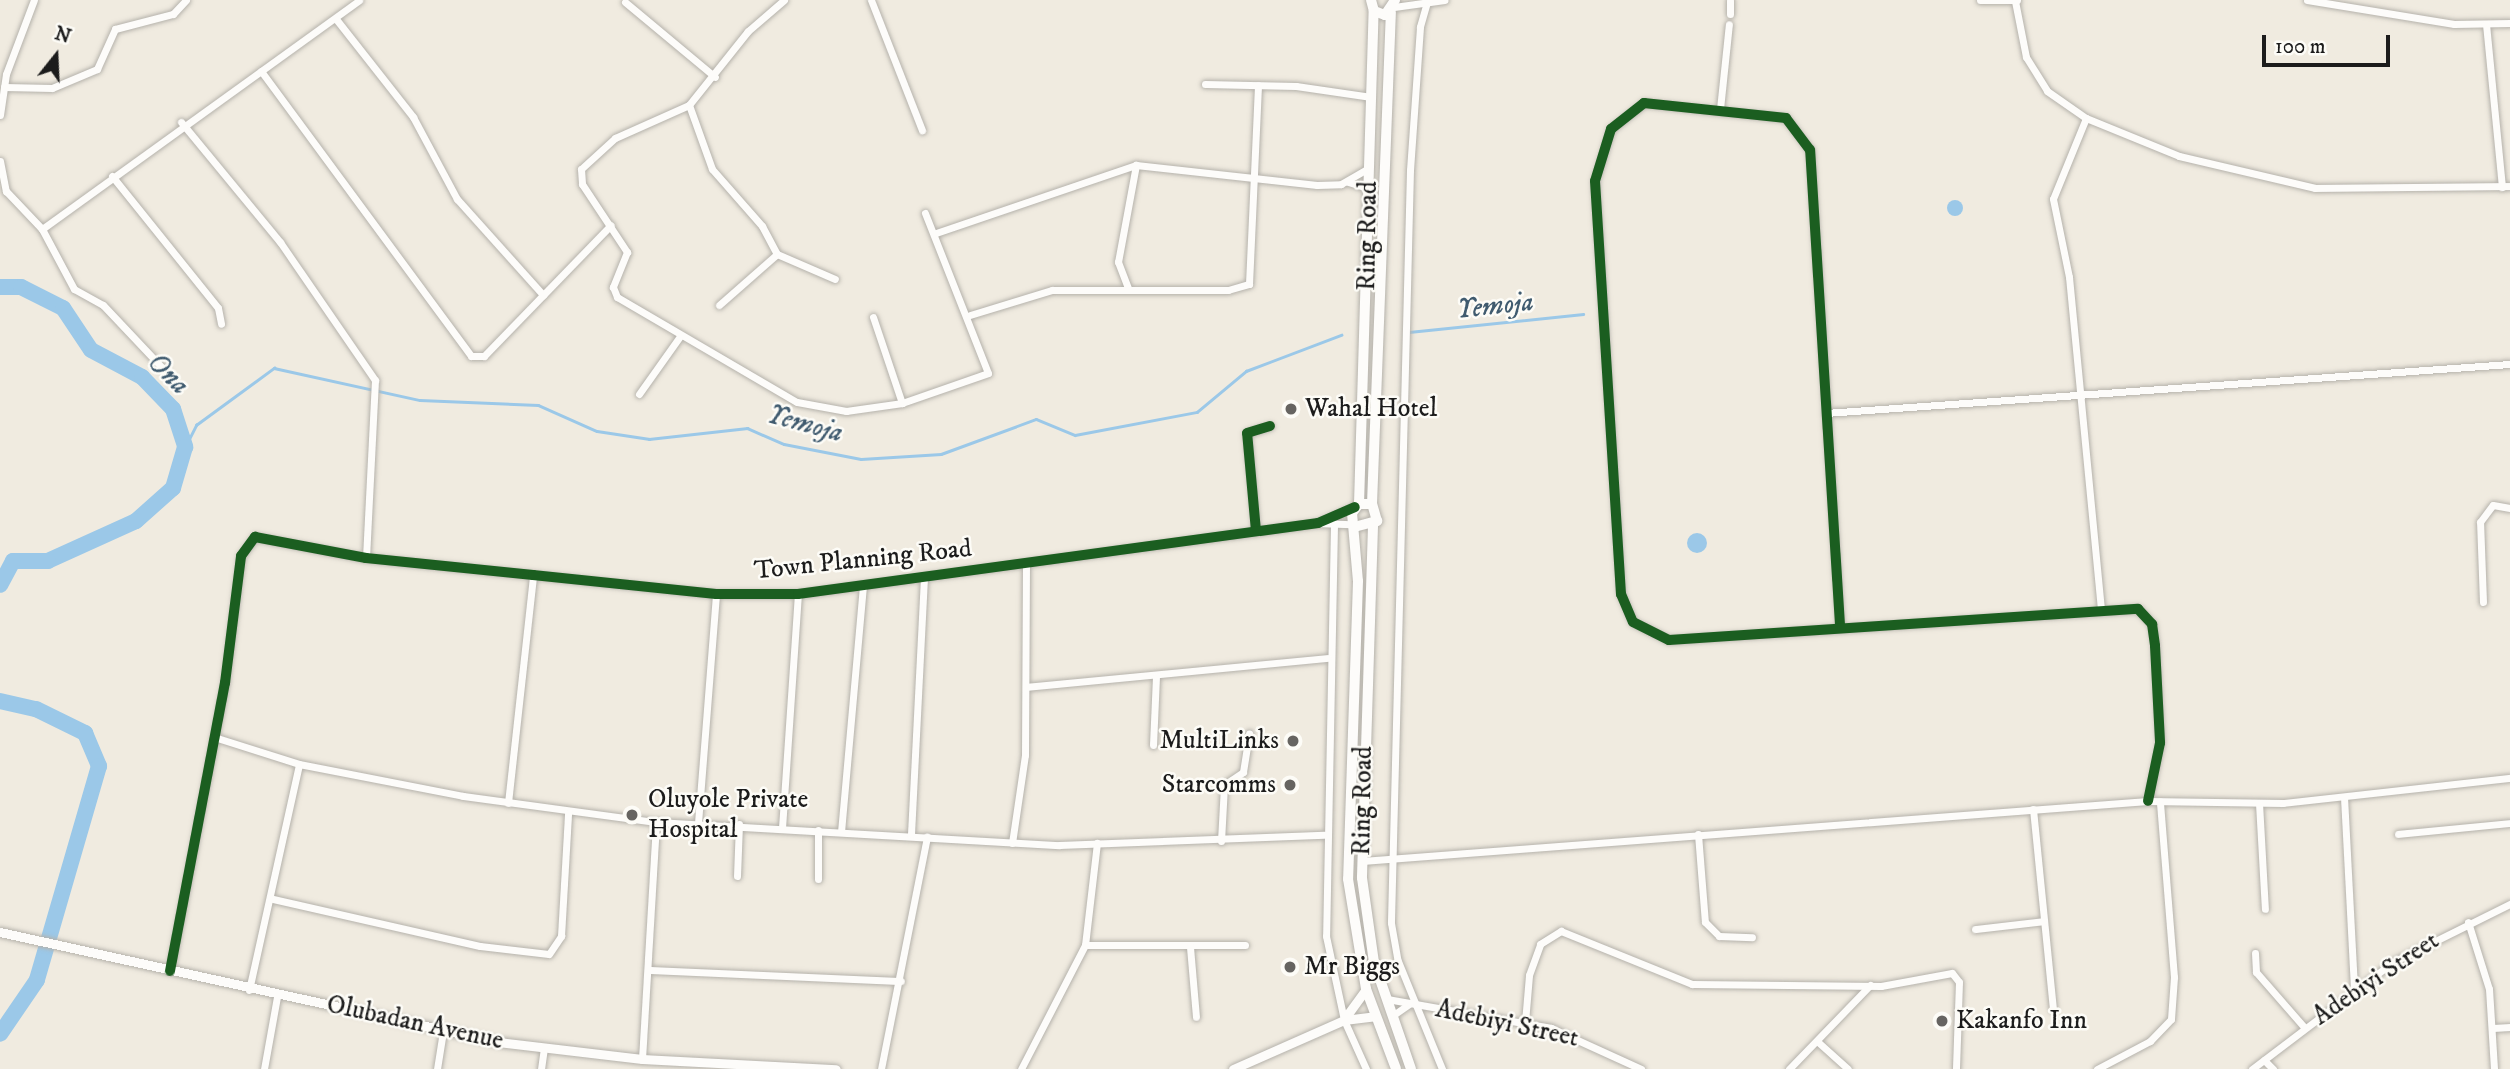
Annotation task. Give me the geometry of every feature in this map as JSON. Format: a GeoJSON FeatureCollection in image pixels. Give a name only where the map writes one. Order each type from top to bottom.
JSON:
{"type":"FeatureCollection","features":[{"type":"Feature","properties":{"kind":"main road"},"geometry":{"type":"LineString","coordinates":[[1373,5],[1393,6]]}},
{"type":"Feature","properties":{"kind":"main road","name":"Ring Road"},"geometry":{"type":"LineString","coordinates":[[1373,5],[1348,878],[1366,989],[1396,1069]]}},
{"type":"Feature","properties":{"kind":"main road","name":"Ring Road"},"geometry":{"type":"LineString","coordinates":[[1393,6],[1372,504],[1378,515],[1373,526],[1362,861],[1368,930],[1392,1016],[1411,1069]]}},
{"type":"Feature","properties":{"kind":"main road"},"geometry":{"type":"LineString","coordinates":[[1357,506],[1372,504]]}},
{"type":"Feature","properties":{"kind":"main road"},"geometry":{"type":"LineString","coordinates":[[1357,525],[1373,526]]}},
{"type":"Feature","properties":{"kind":"street"},"geometry":{"type":"LineString","coordinates":[[0,115],[4,87],[34,0]]}},
{"type":"Feature","properties":{"kind":"street"},"geometry":{"type":"LineString","coordinates":[[4,87],[52,88],[97,69],[115,29],[173,14],[186,0]]}},
{"type":"Feature","properties":{"kind":"street"},"geometry":{"type":"LineString","coordinates":[[42,229],[181,122],[261,71],[359,0]]}},
{"type":"Feature","properties":{"kind":"street"},"geometry":{"type":"LineString","coordinates":[[784,0],[748,31],[715,78],[689,105],[615,138],[586,161],[579,178],[627,252],[614,292],[681,335],[797,402],[846,411],[902,403],[985,377],[970,315],[925,213]]}},
{"type":"Feature","properties":{"kind":"street"},"geometry":{"type":"LineString","coordinates":[[871,0],[922,130]]}},
{"type":"Feature","properties":{"kind":"street"},"geometry":{"type":"LineString","coordinates":[[1416,0],[1427,2]]}},
{"type":"Feature","properties":{"kind":"street"},"geometry":{"type":"LineString","coordinates":[[1393,6],[1445,0]]}},
{"type":"Feature","properties":{"kind":"street"},"geometry":{"type":"LineString","coordinates":[[1730,0],[1730,14]]}},
{"type":"Feature","properties":{"kind":"street"},"geometry":{"type":"LineString","coordinates":[[1980,0],[2016,1],[2037,78],[2086,118],[2179,156],[2272,182],[2371,191],[2506,186],[2486,24]]}},
{"type":"Feature","properties":{"kind":"street"},"geometry":{"type":"LineString","coordinates":[[2307,0],[2486,24],[2510,23]]}},
{"type":"Feature","properties":{"kind":"street"},"geometry":{"type":"LineString","coordinates":[[625,2],[715,78]]}},
{"type":"Feature","properties":{"kind":"street"},"geometry":{"type":"LineString","coordinates":[[1427,2],[1420,27],[1410,170],[1394,941],[1442,1069]]}},
{"type":"Feature","properties":{"kind":"street"},"geometry":{"type":"LineString","coordinates":[[335,19],[414,117],[457,199],[543,295]]}},
{"type":"Feature","properties":{"kind":"street"},"geometry":{"type":"LineString","coordinates":[[1720,109],[1728,24]]}},
{"type":"Feature","properties":{"kind":"street"},"geometry":{"type":"LineString","coordinates":[[261,71],[466,353],[484,356],[611,225]]}},
{"type":"Feature","properties":{"kind":"street"},"geometry":{"type":"LineString","coordinates":[[1205,84],[1258,85],[1371,97]]}},
{"type":"Feature","properties":{"kind":"street"},"geometry":{"type":"LineString","coordinates":[[970,315],[1052,290],[1228,290],[1249,284],[1258,85]]}},
{"type":"Feature","properties":{"kind":"street"},"geometry":{"type":"LineString","coordinates":[[1840,625],[1810,150],[1794,122],[1720,109],[1644,103],[1621,118],[1599,154],[1596,211],[1623,604],[1639,627],[1669,640],[1840,625],[2101,608],[2138,609],[2152,624],[2160,743],[2148,801]]}},
{"type":"Feature","properties":{"kind":"street"},"geometry":{"type":"LineString","coordinates":[[689,105],[712,170],[762,226],[777,254],[835,279]]}},
{"type":"Feature","properties":{"kind":"street"},"geometry":{"type":"LineString","coordinates":[[2086,118],[2053,199],[2082,391],[2101,608]]}},
{"type":"Feature","properties":{"kind":"street"},"geometry":{"type":"LineString","coordinates":[[181,122],[280,242],[375,380],[366,558]]}},
{"type":"Feature","properties":{"kind":"street"},"geometry":{"type":"LineString","coordinates":[[0,161],[12,201],[42,229],[74,289],[103,305],[167,373]]}},
{"type":"Feature","properties":{"kind":"street"},"geometry":{"type":"LineString","coordinates":[[1128,288],[1118,262],[1136,165]]}},
{"type":"Feature","properties":{"kind":"street"},"geometry":{"type":"LineString","coordinates":[[936,233],[1136,165],[1317,185],[1348,182],[1368,188]]}},
{"type":"Feature","properties":{"kind":"street"},"geometry":{"type":"LineString","coordinates":[[1348,182],[1369,168]]}},
{"type":"Feature","properties":{"kind":"street"},"geometry":{"type":"LineString","coordinates":[[112,176],[218,308],[221,324]]}},
{"type":"Feature","properties":{"kind":"street"},"geometry":{"type":"LineString","coordinates":[[719,306],[777,254]]}},
{"type":"Feature","properties":{"kind":"street"},"geometry":{"type":"LineString","coordinates":[[873,317],[902,403]]}},
{"type":"Feature","properties":{"kind":"street"},"geometry":{"type":"LineString","coordinates":[[639,394],[681,335]]}},
{"type":"Feature","properties":{"kind":"street"},"geometry":{"type":"LineString","coordinates":[[1826,413],[2082,391],[2510,364]]}},
{"type":"Feature","properties":{"kind":"street"},"geometry":{"type":"LineString","coordinates":[[1256,531],[1247,433],[1270,426]]}},
{"type":"Feature","properties":{"kind":"street"},"geometry":{"type":"LineString","coordinates":[[2483,602],[2480,522],[2493,505],[2510,509]]}},
{"type":"Feature","properties":{"kind":"street","name":"Town Planning Road"},"geometry":{"type":"LineString","coordinates":[[214,737],[248,540],[263,537],[366,558],[716,594],[798,594],[924,579],[1318,523],[1357,506]]}},
{"type":"Feature","properties":{"kind":"street"},"geometry":{"type":"LineString","coordinates":[[1318,523],[1357,525]]}},
{"type":"Feature","properties":{"kind":"street"},"geometry":{"type":"LineString","coordinates":[[1334,525],[1324,835],[1326,936],[1344,1020],[1366,1069]]}},
{"type":"Feature","properties":{"kind":"street"},"geometry":{"type":"LineString","coordinates":[[1012,843],[1025,755],[1026,565]]}},
{"type":"Feature","properties":{"kind":"street"},"geometry":{"type":"LineString","coordinates":[[508,803],[533,575]]}},
{"type":"Feature","properties":{"kind":"street"},"geometry":{"type":"LineString","coordinates":[[911,834],[924,579]]}},
{"type":"Feature","properties":{"kind":"street"},"geometry":{"type":"LineString","coordinates":[[841,832],[863,587]]}},
{"type":"Feature","properties":{"kind":"street"},"geometry":{"type":"LineString","coordinates":[[698,823],[716,594]]}},
{"type":"Feature","properties":{"kind":"street"},"geometry":{"type":"LineString","coordinates":[[782,828],[798,594]]}},
{"type":"Feature","properties":{"kind":"street"},"geometry":{"type":"LineString","coordinates":[[1027,687],[1328,658]]}},
{"type":"Feature","properties":{"kind":"street"},"geometry":{"type":"LineString","coordinates":[[1153,745],[1156,676]]}},
{"type":"Feature","properties":{"kind":"street"},"geometry":{"type":"LineString","coordinates":[[1221,841],[1224,785],[1243,772],[1249,733]]}},
{"type":"Feature","properties":{"kind":"street"},"geometry":{"type":"LineString","coordinates":[[170,971],[214,737],[299,764],[568,813],[656,822],[911,834],[1012,843],[1221,841],[1324,835]]}},
{"type":"Feature","properties":{"kind":"street"},"geometry":{"type":"LineString","coordinates":[[249,991],[273,900],[299,764]]}},
{"type":"Feature","properties":{"kind":"street"},"geometry":{"type":"LineString","coordinates":[[1362,861],[2148,801],[2259,803],[2344,797],[2510,778]]}},
{"type":"Feature","properties":{"kind":"street"},"geometry":{"type":"LineString","coordinates":[[2344,797],[2354,989]]}},
{"type":"Feature","properties":{"kind":"street"},"geometry":{"type":"LineString","coordinates":[[2097,1069],[2150,1041],[2171,1019],[2175,977],[2160,802]]}},
{"type":"Feature","properties":{"kind":"street"},"geometry":{"type":"LineString","coordinates":[[2259,803],[2265,909]]}},
{"type":"Feature","properties":{"kind":"street"},"geometry":{"type":"LineString","coordinates":[[2033,809],[2053,1009]]}},
{"type":"Feature","properties":{"kind":"street"},"geometry":{"type":"LineString","coordinates":[[273,900],[480,946],[549,954],[561,936],[568,813]]}},
{"type":"Feature","properties":{"kind":"street"},"geometry":{"type":"LineString","coordinates":[[642,1059],[656,822]]}},
{"type":"Feature","properties":{"kind":"street"},"geometry":{"type":"LineString","coordinates":[[2398,834],[2510,823]]}},
{"type":"Feature","properties":{"kind":"street"},"geometry":{"type":"LineString","coordinates":[[737,876],[739,824]]}},
{"type":"Feature","properties":{"kind":"street"},"geometry":{"type":"LineString","coordinates":[[818,830],[818,879]]}},
{"type":"Feature","properties":{"kind":"street"},"geometry":{"type":"LineString","coordinates":[[1698,834],[1704,922],[1719,936],[1752,937]]}},
{"type":"Feature","properties":{"kind":"street"},"geometry":{"type":"LineString","coordinates":[[881,1069],[901,981],[927,836]]}},
{"type":"Feature","properties":{"kind":"street"},"geometry":{"type":"LineString","coordinates":[[1020,1069],[1085,945],[1097,843]]}},
{"type":"Feature","properties":{"kind":"street","name":"Adebiyi Street"},"geometry":{"type":"LineString","coordinates":[[2252,1069],[2354,989],[2468,922],[2510,904]]}},
{"type":"Feature","properties":{"kind":"street"},"geometry":{"type":"LineString","coordinates":[[1975,929],[2044,921]]}},
{"type":"Feature","properties":{"kind":"street"},"geometry":{"type":"LineString","coordinates":[[2468,922],[2489,989],[2494,1069]]}},
{"type":"Feature","properties":{"kind":"street"},"geometry":{"type":"LineString","coordinates":[[1525,1022],[1529,975],[1541,944],[1561,931],[1692,984],[1870,985],[1958,977],[1956,1069]]}},
{"type":"Feature","properties":{"kind":"street","name":"Olubadan Avenue"},"geometry":{"type":"LineString","coordinates":[[0,932],[249,991],[443,1032],[544,1048],[642,1059],[836,1069]]}},
{"type":"Feature","properties":{"kind":"street"},"geometry":{"type":"LineString","coordinates":[[1085,945],[1245,945]]}},
{"type":"Feature","properties":{"kind":"street"},"geometry":{"type":"LineString","coordinates":[[1190,947],[1196,1017]]}},
{"type":"Feature","properties":{"kind":"street"},"geometry":{"type":"LineString","coordinates":[[2255,953],[2256,972],[2304,1027]]}},
{"type":"Feature","properties":{"kind":"street"},"geometry":{"type":"LineString","coordinates":[[648,970],[901,981]]}},
{"type":"Feature","properties":{"kind":"street"},"geometry":{"type":"LineString","coordinates":[[1789,1069],[1818,1042],[1870,985]]}},
{"type":"Feature","properties":{"kind":"street"},"geometry":{"type":"LineString","coordinates":[[1344,1020],[1366,989]]}},
{"type":"Feature","properties":{"kind":"street"},"geometry":{"type":"LineString","coordinates":[[264,1069],[277,997]]}},
{"type":"Feature","properties":{"kind":"street","name":"Adebiyi Street"},"geometry":{"type":"LineString","coordinates":[[1387,999],[1525,1022],[1583,1038],[1641,1069]]}},
{"type":"Feature","properties":{"kind":"street"},"geometry":{"type":"LineString","coordinates":[[1392,1016],[1409,1004]]}},
{"type":"Feature","properties":{"kind":"street"},"geometry":{"type":"LineString","coordinates":[[1233,1069],[1344,1020],[1376,1016]]}},
{"type":"Feature","properties":{"kind":"street"},"geometry":{"type":"LineString","coordinates":[[2493,1028],[2510,1027]]}},
{"type":"Feature","properties":{"kind":"street"},"geometry":{"type":"LineString","coordinates":[[437,1069],[443,1032]]}},
{"type":"Feature","properties":{"kind":"street"},"geometry":{"type":"LineString","coordinates":[[1818,1042],[1848,1069]]}},
{"type":"Feature","properties":{"kind":"street"},"geometry":{"type":"LineString","coordinates":[[541,1069],[544,1048]]}},
{"type":"Feature","properties":{"kind":"street"},"geometry":{"type":"LineString","coordinates":[[2264,1060],[2273,1069]]}},
{"type":"Feature","properties":{"kind":"water"},"geometry":{"type":"Polygon","coordinates":[[[1955,200],[1961,202],[1961,214],[1955,216],[1949,214],[1947,208],[1949,202],[1955,200]]]}},
{"type":"Feature","properties":{"kind":"water"},"geometry":{"type":"Polygon","coordinates":[[[1697,533],[1704,536],[1707,543],[1704,550],[1697,553],[1690,550],[1687,543],[1690,536],[1697,533]]]}},
{"type":"Feature","properties":{"kind":"waterway","name":"Yemoja"},"geometry":{"type":"LineString","coordinates":[[0,287],[21,287],[63,308],[91,350],[142,377],[173,409],[185,447],[173,488],[136,521],[48,561],[13,561],[0,585]]}},
{"type":"Feature","properties":{"kind":"waterway","name":"Yemoja"},"geometry":{"type":"LineString","coordinates":[[1409,332],[1583,314]]}},
{"type":"Feature","properties":{"kind":"waterway","name":"Yemoja"},"geometry":{"type":"LineString","coordinates":[[185,447],[196,425],[274,368],[420,400],[538,405],[597,431],[649,439],[747,428],[784,444],[861,459],[941,454],[1036,419],[1075,435],[1197,412],[1246,371],[1341,335]]}},
{"type":"Feature","properties":{"kind":"waterway","name":"Ona"},"geometry":{"type":"LineString","coordinates":[[0,701],[36,709],[85,733],[99,766],[37,980],[0,1034]]}},
{"type":"Feature","properties":{"kind":"cycle path"},"geometry":{"type":"LineString","coordinates":[[1840,625],[1810,150],[1786,118],[1644,103],[1611,129],[1595,181],[1621,594],[1633,622],[1669,640],[2138,609],[2152,624],[2155,646],[2160,743],[2148,801]]}},
{"type":"Feature","properties":{"kind":"cycle path"},"geometry":{"type":"LineString","coordinates":[[1256,531],[1247,433],[1270,426]]}},
{"type":"Feature","properties":{"kind":"cycle path"},"geometry":{"type":"LineString","coordinates":[[170,971],[225,683],[241,556],[255,537],[366,558],[716,594],[798,594],[1318,523],[1355,507]]}},
{"type":"Feature","properties":{"kind":"place","name":"Wahal Hotel"},"geometry":{"type":"Point","coordinates":[1291,409]}},
{"type":"Feature","properties":{"kind":"place","name":"MultiLinks"},"geometry":{"type":"Point","coordinates":[1293,741]}},
{"type":"Feature","properties":{"kind":"place","name":"Starcomms"},"geometry":{"type":"Point","coordinates":[1290,785]}},
{"type":"Feature","properties":{"kind":"place","name":"Oluyole Private Hospital"},"geometry":{"type":"Point","coordinates":[632,815]}},
{"type":"Feature","properties":{"kind":"place","name":"Mr Biggs"},"geometry":{"type":"Point","coordinates":[1290,967]}},
{"type":"Feature","properties":{"kind":"place","name":"Kakanfo Inn"},"geometry":{"type":"Point","coordinates":[1942,1021]}}]}
